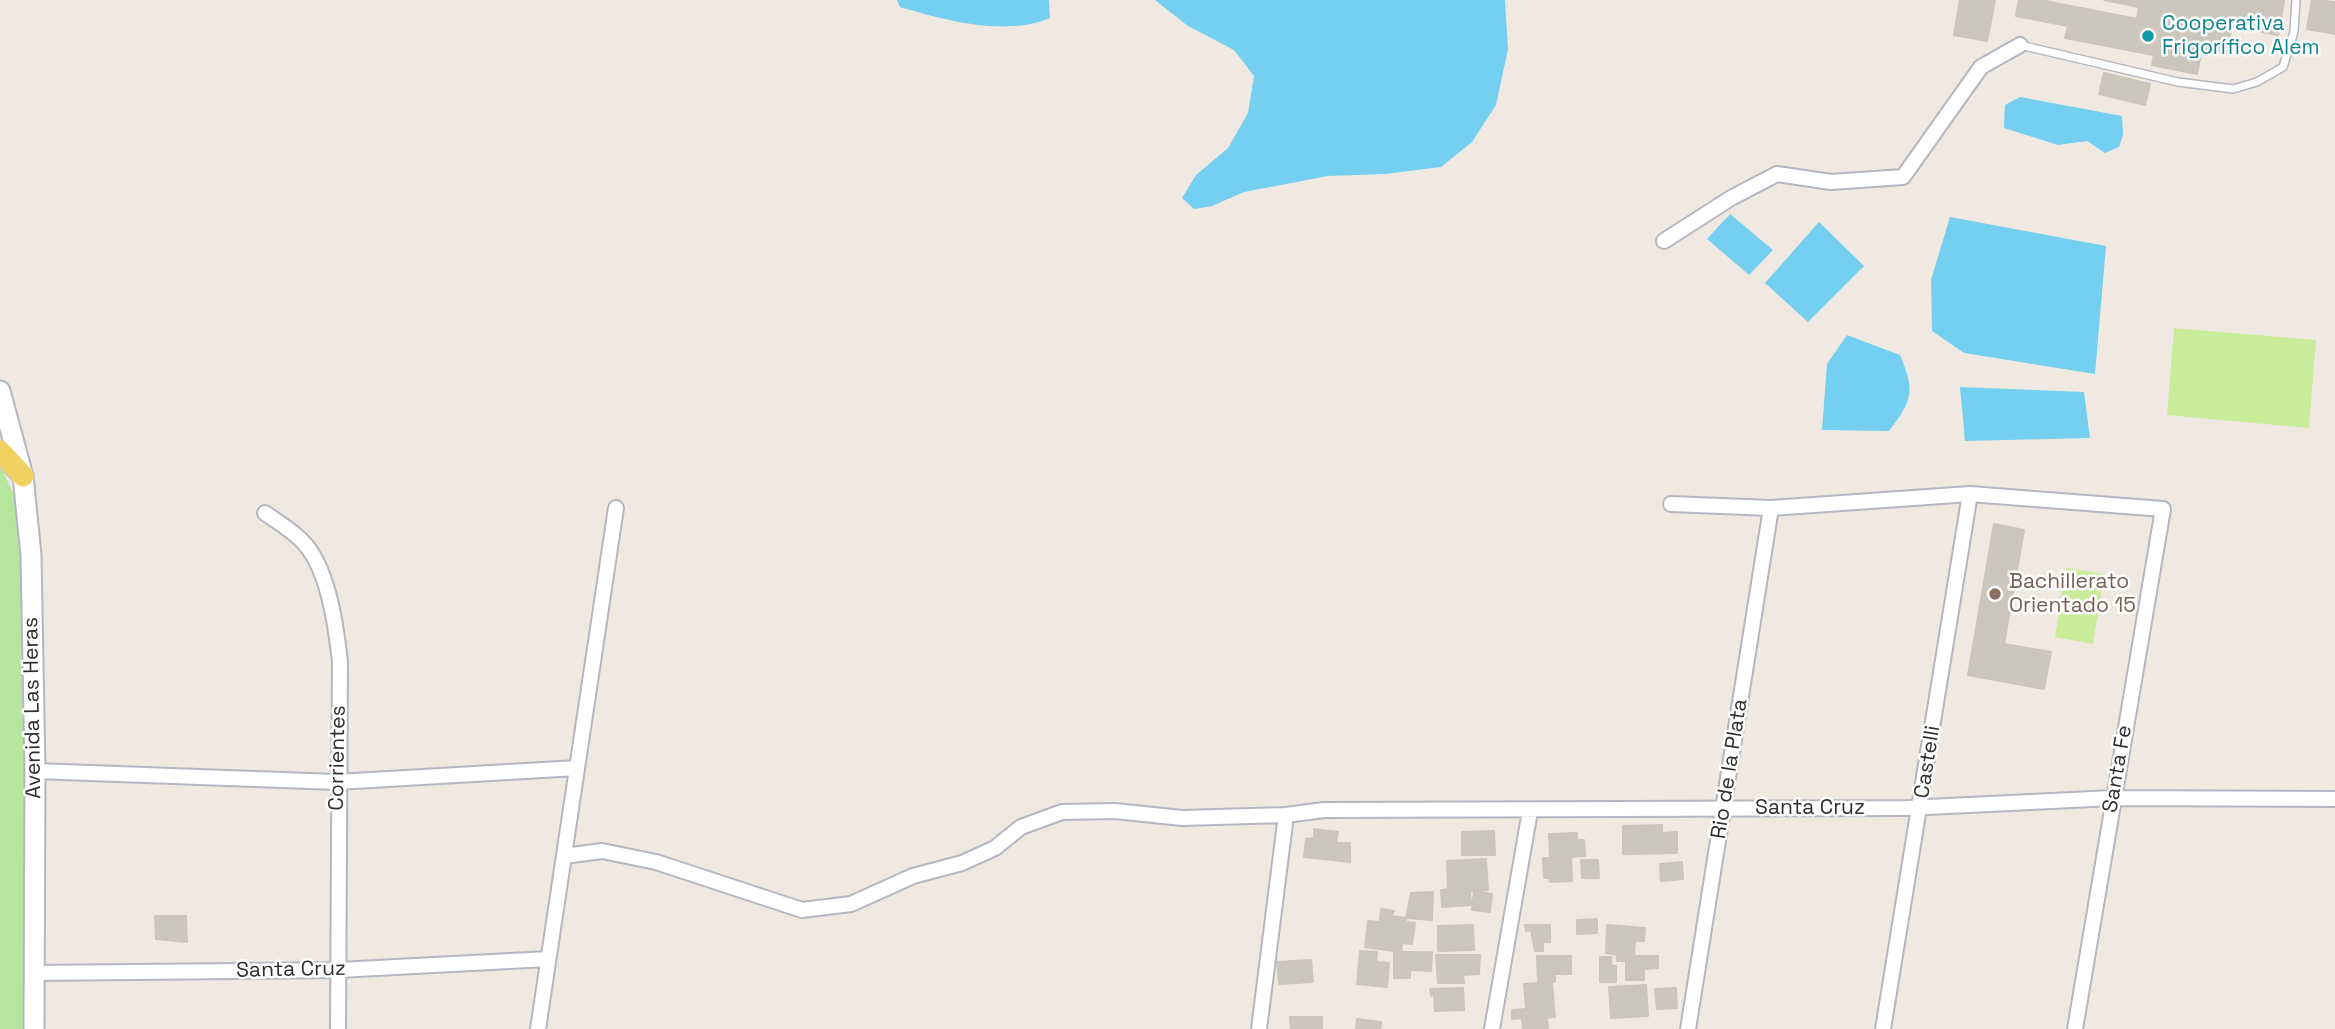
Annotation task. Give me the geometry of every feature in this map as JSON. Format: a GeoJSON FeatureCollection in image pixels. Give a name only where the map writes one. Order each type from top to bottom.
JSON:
{"type":"FeatureCollection","features":[{"type":"Feature","properties":{"kind":"main road","name":"Avenida Las Heras"},"geometry":{"type":"LineString","coordinates":[[0,391],[23,476],[31,555],[35,771],[34,1029]]}},
{"type":"Feature","properties":{"kind":"main road"},"geometry":{"type":"LineString","coordinates":[[0,451],[23,476]]}},
{"type":"Feature","properties":{"kind":"street"},"geometry":{"type":"LineString","coordinates":[[1664,241],[1731,198],[1777,174],[1831,182],[1903,177],[1981,67],[2020,45]]}},
{"type":"Feature","properties":{"kind":"street"},"geometry":{"type":"LineString","coordinates":[[1671,504],[1771,508],[1970,494]]}},
{"type":"Feature","properties":{"kind":"street","name":"Santa Fe"},"geometry":{"type":"LineString","coordinates":[[1970,494],[2163,509],[2075,1029]]}},
{"type":"Feature","properties":{"kind":"street","name":"Castelli"},"geometry":{"type":"LineString","coordinates":[[1883,1029],[1970,494]]}},
{"type":"Feature","properties":{"kind":"street"},"geometry":{"type":"LineString","coordinates":[[538,1029],[616,508]]}},
{"type":"Feature","properties":{"kind":"street","name":"Rio de la Plata"},"geometry":{"type":"LineString","coordinates":[[1688,1029],[1771,508]]}},
{"type":"Feature","properties":{"kind":"street","name":"Corrientes"},"geometry":{"type":"LineString","coordinates":[[265,513],[302,540],[319,568],[335,620],[340,662],[337,782],[338,1029]]}},
{"type":"Feature","properties":{"kind":"street"},"geometry":{"type":"LineString","coordinates":[[35,771],[337,782],[577,768]]}},
{"type":"Feature","properties":{"kind":"street","name":"Santa Cruz"},"geometry":{"type":"LineString","coordinates":[[564,856],[602,851],[656,862],[802,910],[851,904],[914,876],[962,863],[995,848],[1021,827],[1062,812],[1115,811],[1182,818],[1286,815],[1324,810],[1724,809],[1920,806],[2113,798],[2335,799]]}},
{"type":"Feature","properties":{"kind":"street"},"geometry":{"type":"LineString","coordinates":[[1492,1029],[1530,811]]}},
{"type":"Feature","properties":{"kind":"street"},"geometry":{"type":"LineString","coordinates":[[1259,1029],[1286,815]]}},
{"type":"Feature","properties":{"kind":"street","name":"Santa Cruz"},"geometry":{"type":"LineString","coordinates":[[33,973],[339,970],[548,959]]}},
{"type":"Feature","properties":{"kind":"lane"},"geometry":{"type":"LineString","coordinates":[[2020,45],[2178,82],[2233,89],[2257,82],[2283,67],[2294,32],[2296,0]]}},
{"type":"Feature","properties":{"kind":"green space"},"geometry":{"type":"Polygon","coordinates":[[[2174,328],[2316,340],[2309,428],[2167,415],[2174,328]]]}},
{"type":"Feature","properties":{"kind":"green space"},"geometry":{"type":"Polygon","coordinates":[[[0,465],[15,497],[25,558],[26,1029],[0,1029],[0,465]]]}},
{"type":"Feature","properties":{"kind":"green space"},"geometry":{"type":"Polygon","coordinates":[[[2066,568],[2104,574],[2093,644],[2055,637],[2066,568]]]}},
{"type":"Feature","properties":{"kind":"water"},"geometry":{"type":"Polygon","coordinates":[[[897,0],[1049,0],[1050,18],[1033,24],[1014,26],[975,24],[900,7],[897,0]]]}},
{"type":"Feature","properties":{"kind":"water"},"geometry":{"type":"Polygon","coordinates":[[[1155,0],[1505,0],[1508,49],[1496,105],[1472,142],[1441,167],[1385,174],[1328,176],[1244,192],[1212,206],[1194,209],[1182,198],[1196,175],[1228,148],[1248,113],[1254,76],[1234,50],[1188,26],[1155,0]]]}},
{"type":"Feature","properties":{"kind":"water"},"geometry":{"type":"Polygon","coordinates":[[[2020,97],[2122,116],[2123,135],[2119,147],[2105,153],[2087,141],[2058,145],[2004,128],[2005,105],[2020,97]]]}},
{"type":"Feature","properties":{"kind":"water"},"geometry":{"type":"Polygon","coordinates":[[[1730,214],[1773,250],[1749,275],[1707,239],[1730,214]]]}},
{"type":"Feature","properties":{"kind":"water"},"geometry":{"type":"Polygon","coordinates":[[[1950,217],[2106,246],[2095,374],[1964,353],[1932,331],[1931,280],[1950,217]]]}},
{"type":"Feature","properties":{"kind":"water"},"geometry":{"type":"Polygon","coordinates":[[[1819,222],[1864,266],[1808,322],[1765,283],[1819,222]]]}},
{"type":"Feature","properties":{"kind":"water"},"geometry":{"type":"Polygon","coordinates":[[[1847,335],[1900,355],[1908,378],[1909,395],[1903,411],[1889,431],[1822,430],[1827,364],[1847,335]]]}},
{"type":"Feature","properties":{"kind":"water"},"geometry":{"type":"Polygon","coordinates":[[[1960,387],[2084,392],[2090,438],[1965,441],[1960,387]]]}},
{"type":"Feature","properties":{"kind":"building"},"geometry":{"type":"Polygon","coordinates":[[[1960,0],[1995,0],[1987,41],[1954,35],[1960,0]]]}},
{"type":"Feature","properties":{"kind":"building","name":"Cooperativa Frigorífico Alem"},"geometry":{"type":"Polygon","coordinates":[[[2019,0],[2040,0],[2137,19],[2139,7],[2104,0],[2284,0],[2278,35],[2232,26],[2227,53],[2202,48],[2197,74],[2152,65],[2154,55],[2065,38],[2068,26],[2016,16],[2019,0]]]}},
{"type":"Feature","properties":{"kind":"building"},"geometry":{"type":"Polygon","coordinates":[[[2312,0],[2335,2],[2335,34],[2307,29],[2312,0]]]}},
{"type":"Feature","properties":{"kind":"building"},"geometry":{"type":"Polygon","coordinates":[[[2104,73],[2150,84],[2145,105],[2099,94],[2104,73]]]}},
{"type":"Feature","properties":{"kind":"building"},"geometry":{"type":"Polygon","coordinates":[[[1994,524],[2024,530],[2004,644],[2051,652],[2044,689],[1968,675],[1994,524]]]}},
{"type":"Feature","properties":{"kind":"building"},"geometry":{"type":"Polygon","coordinates":[[[1662,825],[1662,833],[1677,832],[1677,853],[1623,854],[1623,826],[1662,825]]]}},
{"type":"Feature","properties":{"kind":"building"},"geometry":{"type":"Polygon","coordinates":[[[1314,829],[1338,832],[1336,843],[1350,843],[1350,862],[1304,857],[1306,839],[1314,838],[1314,829]]]}},
{"type":"Feature","properties":{"kind":"building"},"geometry":{"type":"Polygon","coordinates":[[[1494,831],[1495,855],[1462,855],[1462,832],[1494,831]]]}},
{"type":"Feature","properties":{"kind":"building"},"geometry":{"type":"Polygon","coordinates":[[[1577,833],[1577,840],[1584,840],[1585,856],[1550,858],[1549,834],[1577,833]]]}},
{"type":"Feature","properties":{"kind":"building"},"geometry":{"type":"Polygon","coordinates":[[[1571,857],[1572,881],[1550,882],[1549,878],[1544,878],[1543,858],[1571,857]]]}},
{"type":"Feature","properties":{"kind":"building"},"geometry":{"type":"Polygon","coordinates":[[[1486,859],[1488,890],[1470,891],[1471,905],[1442,907],[1441,890],[1448,889],[1447,861],[1486,859]]]}},
{"type":"Feature","properties":{"kind":"building"},"geometry":{"type":"Polygon","coordinates":[[[1581,860],[1598,860],[1599,878],[1582,878],[1581,860]]]}},
{"type":"Feature","properties":{"kind":"building"},"geometry":{"type":"Polygon","coordinates":[[[1682,862],[1683,879],[1661,881],[1660,864],[1682,862]]]}},
{"type":"Feature","properties":{"kind":"building"},"geometry":{"type":"Polygon","coordinates":[[[1474,891],[1492,894],[1490,912],[1472,910],[1474,891]]]}},
{"type":"Feature","properties":{"kind":"building"},"geometry":{"type":"Polygon","coordinates":[[[1433,892],[1432,920],[1406,918],[1411,893],[1433,892]]]}},
{"type":"Feature","properties":{"kind":"building"},"geometry":{"type":"Polygon","coordinates":[[[1381,909],[1394,911],[1391,916],[1406,918],[1406,922],[1415,923],[1412,944],[1402,943],[1401,952],[1365,947],[1368,921],[1380,922],[1381,909]]]}},
{"type":"Feature","properties":{"kind":"building"},"geometry":{"type":"Polygon","coordinates":[[[155,916],[186,916],[187,942],[156,939],[155,916]]]}},
{"type":"Feature","properties":{"kind":"building"},"geometry":{"type":"Polygon","coordinates":[[[1597,919],[1597,933],[1577,934],[1577,920],[1597,919]]]}},
{"type":"Feature","properties":{"kind":"building"},"geometry":{"type":"Polygon","coordinates":[[[1473,925],[1474,950],[1438,951],[1438,926],[1473,925]]]}},
{"type":"Feature","properties":{"kind":"building"},"geometry":{"type":"Polygon","coordinates":[[[1525,925],[1550,925],[1550,942],[1543,942],[1543,951],[1535,951],[1531,930],[1526,931],[1525,925]]]}},
{"type":"Feature","properties":{"kind":"building"},"geometry":{"type":"Polygon","coordinates":[[[1607,925],[1645,928],[1644,941],[1635,941],[1634,957],[1606,953],[1607,925]]]}},
{"type":"Feature","properties":{"kind":"building"},"geometry":{"type":"Polygon","coordinates":[[[1360,951],[1377,952],[1376,962],[1389,963],[1387,987],[1357,984],[1360,951]]]}},
{"type":"Feature","properties":{"kind":"building"},"geometry":{"type":"Polygon","coordinates":[[[1394,952],[1432,952],[1431,971],[1410,970],[1410,978],[1394,978],[1394,952]]]}},
{"type":"Feature","properties":{"kind":"building"},"geometry":{"type":"Polygon","coordinates":[[[1436,955],[1480,955],[1479,974],[1463,975],[1464,983],[1438,983],[1436,955]]]}},
{"type":"Feature","properties":{"kind":"building"},"geometry":{"type":"Polygon","coordinates":[[[1537,956],[1555,956],[1555,982],[1538,983],[1537,956]]]}},
{"type":"Feature","properties":{"kind":"building"},"geometry":{"type":"Polygon","coordinates":[[[1555,956],[1571,956],[1571,974],[1555,974],[1555,956]]]}},
{"type":"Feature","properties":{"kind":"building"},"geometry":{"type":"Polygon","coordinates":[[[1617,956],[1658,956],[1658,968],[1644,969],[1644,980],[1626,980],[1626,961],[1617,961],[1617,956]]]}},
{"type":"Feature","properties":{"kind":"building"},"geometry":{"type":"Polygon","coordinates":[[[1600,957],[1611,957],[1611,965],[1616,966],[1616,982],[1600,982],[1600,957]]]}},
{"type":"Feature","properties":{"kind":"building"},"geometry":{"type":"Polygon","coordinates":[[[1311,960],[1313,982],[1279,984],[1277,962],[1311,960]]]}},
{"type":"Feature","properties":{"kind":"building"},"geometry":{"type":"Polygon","coordinates":[[[1552,982],[1554,1007],[1526,1009],[1524,984],[1552,982]]]}},
{"type":"Feature","properties":{"kind":"building"},"geometry":{"type":"Polygon","coordinates":[[[1646,985],[1648,1016],[1611,1018],[1609,987],[1646,985]]]}},
{"type":"Feature","properties":{"kind":"building"},"geometry":{"type":"Polygon","coordinates":[[[1463,988],[1464,1010],[1435,1011],[1434,994],[1431,996],[1430,989],[1463,988]]]}},
{"type":"Feature","properties":{"kind":"building"},"geometry":{"type":"Polygon","coordinates":[[[1676,988],[1677,1008],[1657,1009],[1655,989],[1676,988]]]}},
{"type":"Feature","properties":{"kind":"building"},"geometry":{"type":"Polygon","coordinates":[[[1554,1007],[1555,1017],[1547,1018],[1548,1029],[1523,1029],[1522,1018],[1512,1019],[1512,1010],[1554,1007]]]}},
{"type":"Feature","properties":{"kind":"building"},"geometry":{"type":"Polygon","coordinates":[[[1290,1017],[1322,1017],[1322,1029],[1291,1029],[1290,1017]]]}},
{"type":"Feature","properties":{"kind":"building"},"geometry":{"type":"Polygon","coordinates":[[[1357,1019],[1381,1022],[1380,1029],[1356,1029],[1357,1019]]]}},
{"type":"Feature","properties":{"kind":"place","name":"Cooperativa Frigorífico Alem"},"geometry":{"type":"Point","coordinates":[2148,36]}},
{"type":"Feature","properties":{"kind":"place","name":"Bachillerato Orientado 15"},"geometry":{"type":"Point","coordinates":[1995,594]}}]}
